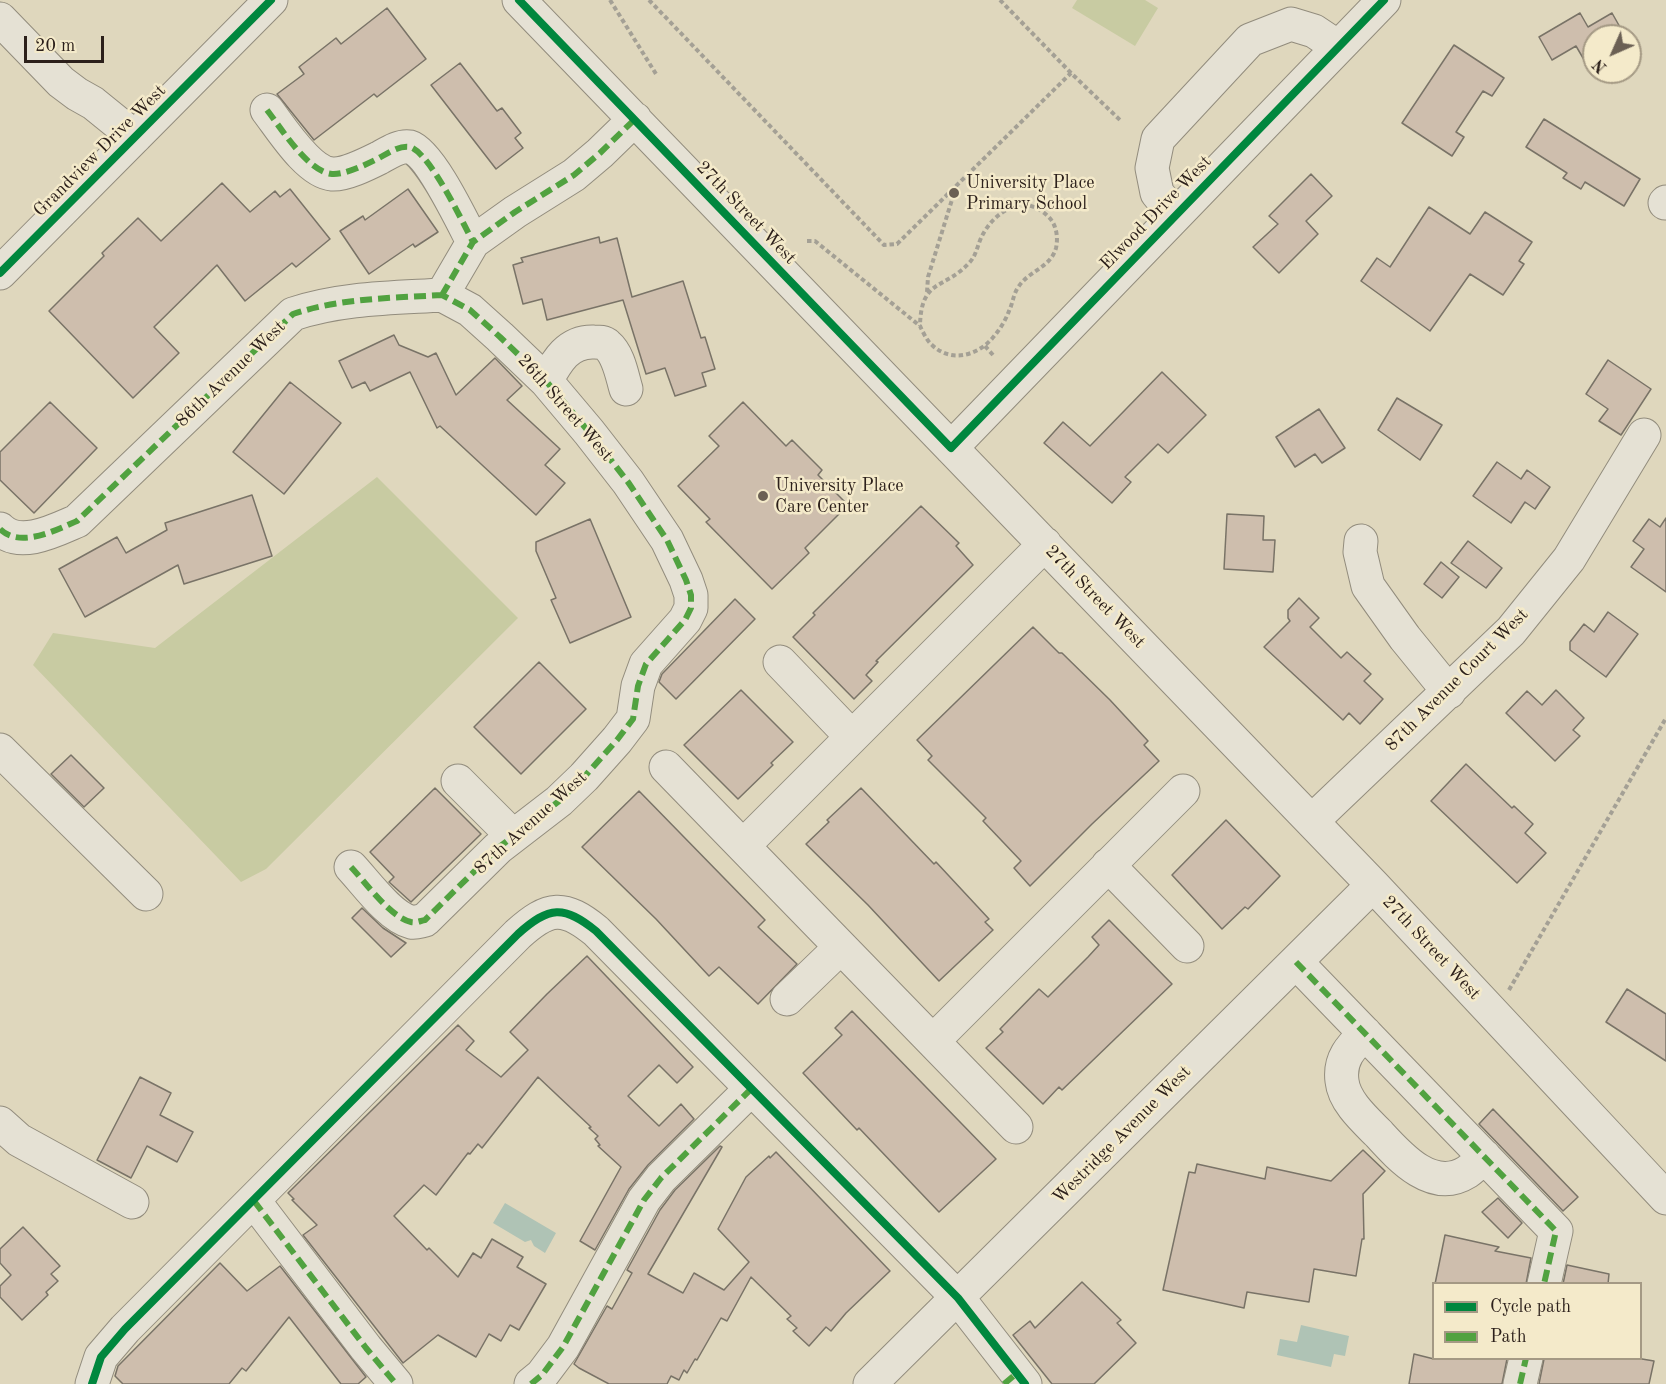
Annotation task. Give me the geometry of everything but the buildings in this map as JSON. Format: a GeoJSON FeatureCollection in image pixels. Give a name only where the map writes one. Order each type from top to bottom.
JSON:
{"type":"FeatureCollection","features":[{"type":"Feature","properties":{"kind":"street","name":"Grandview Drive West"},"geometry":{"type":"LineString","coordinates":[[0,273],[271,0]]}},
{"type":"Feature","properties":{"kind":"street","name":"27th Street West"},"geometry":{"type":"LineString","coordinates":[[519,0],[1312,821],[1666,1198]]}},
{"type":"Feature","properties":{"kind":"street","name":"Elwood Drive West"},"geometry":{"type":"LineString","coordinates":[[951,448],[1384,0]]}},
{"type":"Feature","properties":{"kind":"street"},"geometry":{"type":"LineString","coordinates":[[0,19],[61,82],[102,109],[135,137]]}},
{"type":"Feature","properties":{"kind":"street"},"geometry":{"type":"LineString","coordinates":[[1175,215],[1157,193],[1152,168],[1158,139],[1251,40],[1291,24],[1314,31],[1338,46]]}},
{"type":"Feature","properties":{"kind":"street"},"geometry":{"type":"LineString","coordinates":[[267,110],[306,159],[324,172],[334,174],[363,166],[397,149],[410,147],[432,168],[473,242]]}},
{"type":"Feature","properties":{"kind":"street"},"geometry":{"type":"LineString","coordinates":[[442,295],[473,242],[574,174],[635,119]]}},
{"type":"Feature","properties":{"kind":"street","name":"26th Street West"},"geometry":{"type":"LineString","coordinates":[[442,295],[470,310],[546,381],[628,482],[667,540]]}},
{"type":"Feature","properties":{"kind":"street","name":"86th Avenue West"},"geometry":{"type":"LineString","coordinates":[[0,529],[4,534],[12,536],[43,535],[77,521],[293,314],[345,301],[442,295]]}},
{"type":"Feature","properties":{"kind":"street"},"geometry":{"type":"LineString","coordinates":[[546,381],[567,350],[585,342],[600,342],[606,344],[613,352],[626,389]]}},
{"type":"Feature","properties":{"kind":"street","name":"87th Avenue Court West"},"geometry":{"type":"LineString","coordinates":[[1312,821],[1511,631],[1569,559],[1644,435]]}},
{"type":"Feature","properties":{"kind":"street","name":"87th Avenue West"},"geometry":{"type":"LineString","coordinates":[[351,867],[391,910],[403,919],[414,922],[425,920],[498,848],[559,801],[584,777],[633,719],[638,687],[646,664],[686,620],[691,608],[691,595],[686,580],[667,540]]}},
{"type":"Feature","properties":{"kind":"street"},"geometry":{"type":"LineString","coordinates":[[1361,541],[1360,552],[1368,586],[1405,638],[1449,692]]}},
{"type":"Feature","properties":{"kind":"street"},"geometry":{"type":"LineString","coordinates":[[743,846],[1045,544]]}},
{"type":"Feature","properties":{"kind":"street"},"geometry":{"type":"LineString","coordinates":[[780,662],[852,737]]}},
{"type":"Feature","properties":{"kind":"street"},"geometry":{"type":"LineString","coordinates":[[0,750],[146,894]]}},
{"type":"Feature","properties":{"kind":"street"},"geometry":{"type":"LineString","coordinates":[[666,767],[1016,1127]]}},
{"type":"Feature","properties":{"kind":"street"},"geometry":{"type":"LineString","coordinates":[[458,781],[513,836]]}},
{"type":"Feature","properties":{"kind":"street"},"geometry":{"type":"LineString","coordinates":[[933,1041],[1183,791]]}},
{"type":"Feature","properties":{"kind":"street"},"geometry":{"type":"LineString","coordinates":[[1108,865],[1187,946]]}},
{"type":"Feature","properties":{"kind":"street","name":"Westridge Avenue West"},"geometry":{"type":"LineString","coordinates":[[870,1384],[1373,885]]}},
{"type":"Feature","properties":{"kind":"street"},"geometry":{"type":"LineString","coordinates":[[92,1384],[101,1357],[111,1344],[518,934],[536,919],[551,912],[568,912],[596,931],[958,1298],[1016,1381]]}},
{"type":"Feature","properties":{"kind":"street"},"geometry":{"type":"LineString","coordinates":[[787,999],[841,947]]}},
{"type":"Feature","properties":{"kind":"street"},"geometry":{"type":"LineString","coordinates":[[1296,962],[1556,1231],[1544,1282]]}},
{"type":"Feature","properties":{"kind":"street"},"geometry":{"type":"LineString","coordinates":[[1365,1034],[1349,1048],[1345,1056],[1341,1080],[1344,1090],[1370,1125],[1405,1161],[1423,1173],[1437,1178],[1460,1176],[1469,1171],[1484,1156]]}},
{"type":"Feature","properties":{"kind":"street"},"geometry":{"type":"LineString","coordinates":[[531,1384],[542,1376],[563,1347],[644,1200],[661,1178],[751,1089]]}},
{"type":"Feature","properties":{"kind":"street"},"geometry":{"type":"LineString","coordinates":[[0,1123],[19,1140],[132,1202]]}},
{"type":"Feature","properties":{"kind":"street"},"geometry":{"type":"LineString","coordinates":[[254,1201],[396,1384]]}},
{"type":"Feature","properties":{"kind":"street"},"geometry":{"type":"LineString","coordinates":[[1520,1384],[1526,1360]]}},
{"type":"Feature","properties":{"kind":"path"},"geometry":{"type":"LineString","coordinates":[[610,0],[656,74]]}},
{"type":"Feature","properties":{"kind":"path"},"geometry":{"type":"LineString","coordinates":[[649,0],[884,245],[897,244],[1071,73]]}},
{"type":"Feature","properties":{"kind":"path"},"geometry":{"type":"LineString","coordinates":[[1000,0],[1120,120]]}},
{"type":"Feature","properties":{"kind":"path"},"geometry":{"type":"LineString","coordinates":[[920,326],[920,310],[927,293],[928,277],[955,188]]}},
{"type":"Feature","properties":{"kind":"path"},"geometry":{"type":"LineString","coordinates":[[807,241],[815,241],[920,326],[932,345],[945,353],[959,357],[985,346],[995,335],[1010,310],[1012,297],[1020,284],[1051,259],[1056,247],[1056,230],[1051,220],[1042,210],[1031,206],[1018,205],[1007,209],[988,226],[980,240],[976,255],[969,263],[935,285],[927,293]]}},
{"type":"Feature","properties":{"kind":"path"},"geometry":{"type":"LineString","coordinates":[[985,346],[993,355]]}},
{"type":"Feature","properties":{"kind":"path"},"geometry":{"type":"LineString","coordinates":[[1494,1017],[1666,718]]}},
{"type":"Feature","properties":{"kind":"green space"},"geometry":{"type":"Polygon","coordinates":[[[1077,0],[1145,0],[1158,8],[1135,46],[1072,8],[1077,0]]]}},
{"type":"Feature","properties":{"kind":"green space"},"geometry":{"type":"Polygon","coordinates":[[[377,477],[518,618],[266,869],[241,882],[33,665],[53,633],[155,648],[377,477]]]}},
{"type":"Feature","properties":{"kind":"shaded area"},"geometry":{"type":"Polygon","coordinates":[[[505,1203],[556,1233],[545,1253],[534,1246],[531,1240],[525,1242],[493,1223],[505,1203]]]}},
{"type":"Feature","properties":{"kind":"shaded area"},"geometry":{"type":"Polygon","coordinates":[[[1301,1325],[1349,1336],[1345,1356],[1334,1354],[1331,1367],[1277,1355],[1280,1339],[1297,1342],[1301,1325]]]}},
{"type":"Feature","properties":{"kind":"marked path"},"geometry":{"type":"LineString","coordinates":[[267,110],[305,158],[314,166],[332,174],[356,169],[402,147],[410,147],[418,152],[436,175],[473,242]]}},
{"type":"Feature","properties":{"kind":"marked path"},"geometry":{"type":"LineString","coordinates":[[442,295],[473,242],[574,175],[635,119]]}},
{"type":"Feature","properties":{"kind":"marked path"},"geometry":{"type":"LineString","coordinates":[[0,529],[8,535],[28,538],[49,533],[77,521],[293,314],[348,302],[442,295]]}},
{"type":"Feature","properties":{"kind":"marked path"},"geometry":{"type":"LineString","coordinates":[[351,867],[395,914],[411,922],[425,920],[498,848],[559,801],[617,740],[633,719],[638,686],[646,664],[685,620],[691,608],[691,595],[686,580],[667,540],[628,482],[589,432],[546,381],[500,337],[470,310],[442,295]]}},
{"type":"Feature","properties":{"kind":"marked path"},"geometry":{"type":"LineString","coordinates":[[1296,962],[1556,1231],[1544,1282]]}},
{"type":"Feature","properties":{"kind":"marked path"},"geometry":{"type":"LineString","coordinates":[[531,1384],[542,1375],[563,1347],[644,1200],[661,1178],[751,1089]]}},
{"type":"Feature","properties":{"kind":"marked path"},"geometry":{"type":"LineString","coordinates":[[254,1201],[396,1384]]}},
{"type":"Feature","properties":{"kind":"marked path"},"geometry":{"type":"LineString","coordinates":[[1520,1384],[1526,1360]]}},
{"type":"Feature","properties":{"kind":"marked path"},"geometry":{"type":"LineString","coordinates":[[1004,1384],[1017,1373]]}},
{"type":"Feature","properties":{"kind":"cycle path"},"geometry":{"type":"LineString","coordinates":[[0,273],[271,0]]}},
{"type":"Feature","properties":{"kind":"cycle path"},"geometry":{"type":"LineString","coordinates":[[519,0],[951,448],[1384,0]]}},
{"type":"Feature","properties":{"kind":"cycle path"},"geometry":{"type":"LineString","coordinates":[[92,1384],[101,1357],[125,1329],[518,934],[539,918],[557,912],[575,917],[596,931],[958,1298],[1025,1384]]}},
{"type":"Feature","properties":{"kind":"place","name":"University Place Primary School"},"geometry":{"type":"Point","coordinates":[954,193]}},
{"type":"Feature","properties":{"kind":"place","name":"University Place Care Center"},"geometry":{"type":"Point","coordinates":[763,496]}}]}
